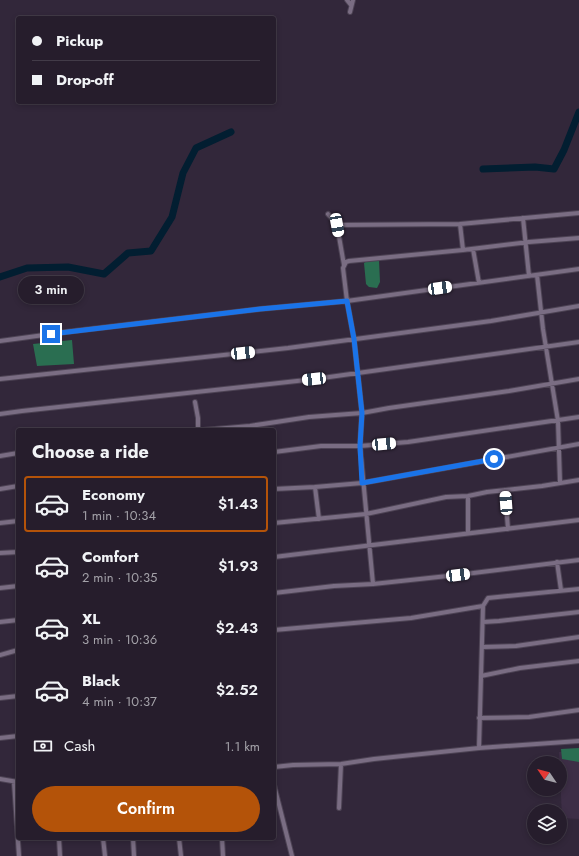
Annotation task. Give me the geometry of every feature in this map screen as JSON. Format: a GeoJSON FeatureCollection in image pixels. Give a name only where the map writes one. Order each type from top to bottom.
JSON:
{"type":"FeatureCollection","features":[{"type":"Feature","properties":{"kind":"street"},"geometry":{"type":"LineString","coordinates":[[347,0],[352,2],[350,12]]}},
{"type":"Feature","properties":{"kind":"street"},"geometry":{"type":"LineString","coordinates":[[337,225],[460,224],[579,213]]}},
{"type":"Feature","properties":{"kind":"street"},"geometry":{"type":"LineString","coordinates":[[328,214],[337,225],[344,265],[343,268],[347,301],[354,339],[362,413],[360,446],[362,483],[373,584]]}},
{"type":"Feature","properties":{"kind":"street"},"geometry":{"type":"LineString","coordinates":[[523,218],[530,276]]}},
{"type":"Feature","properties":{"kind":"street"},"geometry":{"type":"LineString","coordinates":[[460,224],[463,250]]}},
{"type":"Feature","properties":{"kind":"street"},"geometry":{"type":"LineString","coordinates":[[344,265],[349,261],[473,249],[526,242],[579,238]]}},
{"type":"Feature","properties":{"kind":"street"},"geometry":{"type":"LineString","coordinates":[[473,249],[479,283]]}},
{"type":"Feature","properties":{"kind":"street"},"geometry":{"type":"LineString","coordinates":[[0,341],[260,309],[347,301],[579,268]]}},
{"type":"Feature","properties":{"kind":"street"},"geometry":{"type":"LineString","coordinates":[[537,275],[540,312],[558,421],[560,482]]}},
{"type":"Feature","properties":{"kind":"street"},"geometry":{"type":"LineString","coordinates":[[0,379],[280,349],[483,322],[579,306]]}},
{"type":"Feature","properties":{"kind":"street"},"geometry":{"type":"LineString","coordinates":[[0,414],[314,379],[579,342]]}},
{"type":"Feature","properties":{"kind":"street"},"geometry":{"type":"LineString","coordinates":[[226,428],[250,426],[309,416],[362,413],[579,378]]}},
{"type":"Feature","properties":{"kind":"street"},"geometry":{"type":"LineString","coordinates":[[195,402],[198,428]]}},
{"type":"Feature","properties":{"kind":"street"},"geometry":{"type":"LineString","coordinates":[[276,452],[321,446],[360,446],[408,442],[579,417]]}},
{"type":"Feature","properties":{"kind":"street"},"geometry":{"type":"LineString","coordinates":[[276,489],[362,483],[579,444]]}},
{"type":"Feature","properties":{"kind":"street"},"geometry":{"type":"LineString","coordinates":[[0,456],[16,453]]}},
{"type":"Feature","properties":{"kind":"street"},"geometry":{"type":"LineString","coordinates":[[276,523],[366,514],[446,497],[468,496],[487,492],[579,480]]}},
{"type":"Feature","properties":{"kind":"street"},"geometry":{"type":"LineString","coordinates":[[0,488],[16,486]]}},
{"type":"Feature","properties":{"kind":"street"},"geometry":{"type":"LineString","coordinates":[[315,487],[319,519]]}},
{"type":"Feature","properties":{"kind":"street"},"geometry":{"type":"LineString","coordinates":[[505,490],[508,529]]}},
{"type":"Feature","properties":{"kind":"street"},"geometry":{"type":"LineString","coordinates":[[468,496],[468,533]]}},
{"type":"Feature","properties":{"kind":"street"},"geometry":{"type":"LineString","coordinates":[[0,523],[16,520]]}},
{"type":"Feature","properties":{"kind":"street"},"geometry":{"type":"LineString","coordinates":[[276,557],[579,520]]}},
{"type":"Feature","properties":{"kind":"street"},"geometry":{"type":"LineString","coordinates":[[0,554],[16,552]]}},
{"type":"Feature","properties":{"kind":"street"},"geometry":{"type":"LineString","coordinates":[[276,593],[334,586],[373,584],[579,560]]}},
{"type":"Feature","properties":{"kind":"street"},"geometry":{"type":"LineString","coordinates":[[557,562],[561,590]]}},
{"type":"Feature","properties":{"kind":"street"},"geometry":{"type":"LineString","coordinates":[[0,588],[16,586]]}},
{"type":"Feature","properties":{"kind":"street"},"geometry":{"type":"LineString","coordinates":[[479,748],[483,606],[488,598],[579,589]]}},
{"type":"Feature","properties":{"kind":"street"},"geometry":{"type":"LineString","coordinates":[[276,630],[411,618],[483,606]]}},
{"type":"Feature","properties":{"kind":"street"},"geometry":{"type":"LineString","coordinates":[[483,622],[579,612]]}},
{"type":"Feature","properties":{"kind":"street"},"geometry":{"type":"LineString","coordinates":[[0,622],[16,620]]}},
{"type":"Feature","properties":{"kind":"street"},"geometry":{"type":"LineString","coordinates":[[482,647],[516,646],[579,637]]}},
{"type":"Feature","properties":{"kind":"street"},"geometry":{"type":"LineString","coordinates":[[0,655],[16,651]]}},
{"type":"Feature","properties":{"kind":"street"},"geometry":{"type":"LineString","coordinates":[[481,676],[520,668],[579,661]]}},
{"type":"Feature","properties":{"kind":"street"},"geometry":{"type":"LineString","coordinates":[[0,698],[16,696]]}},
{"type":"Feature","properties":{"kind":"street"},"geometry":{"type":"LineString","coordinates":[[479,718],[529,717],[579,710]]}},
{"type":"Feature","properties":{"kind":"street"},"geometry":{"type":"LineString","coordinates":[[0,738],[16,736]]}},
{"type":"Feature","properties":{"kind":"street"},"geometry":{"type":"LineString","coordinates":[[276,767],[341,764],[479,748],[579,740]]}},
{"type":"Feature","properties":{"kind":"street"},"geometry":{"type":"LineString","coordinates":[[339,808],[341,764]]}},
{"type":"Feature","properties":{"kind":"street"},"geometry":{"type":"LineString","coordinates":[[0,779],[16,782]]}},
{"type":"Feature","properties":{"kind":"street"},"geometry":{"type":"LineString","coordinates":[[276,792],[292,856]]}},
{"type":"Feature","properties":{"kind":"street"},"geometry":{"type":"LineString","coordinates":[[18,840],[19,856]]}},
{"type":"Feature","properties":{"kind":"street"},"geometry":{"type":"LineString","coordinates":[[59,840],[60,856]]}},
{"type":"Feature","properties":{"kind":"street"},"geometry":{"type":"LineString","coordinates":[[103,840],[105,856]]}},
{"type":"Feature","properties":{"kind":"street"},"geometry":{"type":"LineString","coordinates":[[133,840],[134,856]]}},
{"type":"Feature","properties":{"kind":"street"},"geometry":{"type":"LineString","coordinates":[[180,840],[181,856]]}},
{"type":"Feature","properties":{"kind":"street"},"geometry":{"type":"LineString","coordinates":[[222,840],[223,856]]}},
{"type":"Feature","properties":{"kind":"shaded area"},"geometry":{"type":"Polygon","coordinates":[[[579,751],[579,819],[567,818],[567,804],[561,804],[561,796],[567,796],[567,756],[559,756],[559,752],[579,751]]]}},
{"type":"Feature","properties":{"kind":"green space"},"geometry":{"type":"Polygon","coordinates":[[[379,260],[380,282],[377,288],[369,287],[366,284],[364,263],[367,261],[379,260]]]}},
{"type":"Feature","properties":{"kind":"green space"},"geometry":{"type":"Polygon","coordinates":[[[72,340],[74,364],[37,366],[33,344],[72,340]]]}},
{"type":"Feature","properties":{"kind":"green space"},"geometry":{"type":"Polygon","coordinates":[[[579,748],[579,762],[567,760],[567,756],[562,756],[561,749],[579,748]]]}},
{"type":"Feature","properties":{"kind":"waterway"},"geometry":{"type":"LineString","coordinates":[[483,169],[535,167],[554,169],[564,150],[579,112]]}},
{"type":"Feature","properties":{"kind":"waterway"},"geometry":{"type":"LineString","coordinates":[[0,277],[27,268],[68,267],[104,274],[128,253],[151,251],[172,217],[183,173],[196,148],[231,132]]}},
{"type":"Feature","properties":{"kind":"route"},"geometry":{"type":"LineString","coordinates":[[51,334],[260,309],[347,301],[354,339],[362,413],[360,446],[362,483],[494,459]]}}]}
